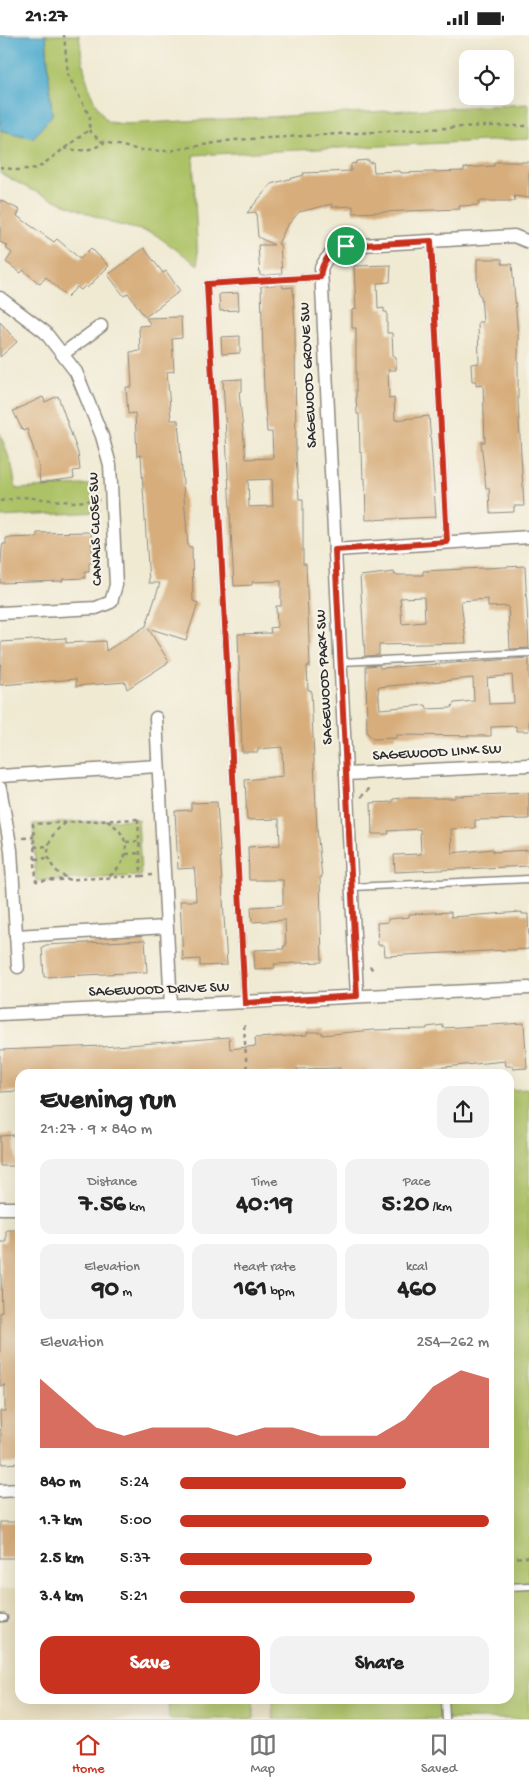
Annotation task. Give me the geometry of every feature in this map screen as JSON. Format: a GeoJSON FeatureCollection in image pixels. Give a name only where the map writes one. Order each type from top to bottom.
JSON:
{"type":"FeatureCollection","features":[{"type":"Feature","properties":{"kind":"street","name":"SAGEWOOD GROVE SW"},"geometry":{"type":"LineString","coordinates":[[335,550],[320,277],[321,268],[327,257],[334,250],[346,246],[514,236],[529,242]]}},
{"type":"Feature","properties":{"kind":"street","name":"CANALS CLOSE SW"},"geometry":{"type":"LineString","coordinates":[[0,298],[45,332],[64,353],[76,372],[102,436],[110,465],[114,499],[116,585],[111,602],[96,608],[0,613]]}},
{"type":"Feature","properties":{"kind":"street"},"geometry":{"type":"LineString","coordinates":[[64,353],[101,326]]}},
{"type":"Feature","properties":{"kind":"street"},"geometry":{"type":"LineString","coordinates":[[335,550],[529,537]]}},
{"type":"Feature","properties":{"kind":"street","name":"SAGEWOOD PARK SW"},"geometry":{"type":"LineString","coordinates":[[335,550],[357,996]]}},
{"type":"Feature","properties":{"kind":"street"},"geometry":{"type":"LineString","coordinates":[[156,718],[171,1006]]}},
{"type":"Feature","properties":{"kind":"street","name":"SAGEWOOD LINK SW"},"geometry":{"type":"LineString","coordinates":[[346,774],[529,765]]}},
{"type":"Feature","properties":{"kind":"street"},"geometry":{"type":"LineString","coordinates":[[0,775],[158,766]]}},
{"type":"Feature","properties":{"kind":"street"},"geometry":{"type":"LineString","coordinates":[[0,788],[18,967]]}},
{"type":"Feature","properties":{"kind":"street"},"geometry":{"type":"LineString","coordinates":[[16,935],[166,927]]}},
{"type":"Feature","properties":{"kind":"street","name":"SAGEWOOD DRIVE SW"},"geometry":{"type":"LineString","coordinates":[[0,1013],[245,1003],[529,988]]}},
{"type":"Feature","properties":{"kind":"street"},"geometry":{"type":"LineString","coordinates":[[0,1208],[15,1208]]}},
{"type":"Feature","properties":{"kind":"street"},"geometry":{"type":"LineString","coordinates":[[0,1491],[15,1490]]}},
{"type":"Feature","properties":{"kind":"lane"},"geometry":{"type":"LineString","coordinates":[[431,241],[447,542]]}},
{"type":"Feature","properties":{"kind":"lane"},"geometry":{"type":"LineString","coordinates":[[245,1003],[207,284],[320,277]]}},
{"type":"Feature","properties":{"kind":"lane"},"geometry":{"type":"LineString","coordinates":[[340,662],[529,653]]}},
{"type":"Feature","properties":{"kind":"lane"},"geometry":{"type":"LineString","coordinates":[[352,887],[529,879]]}},
{"type":"Feature","properties":{"kind":"lane"},"geometry":{"type":"LineString","coordinates":[[514,1587],[529,1586]]}},
{"type":"Feature","properties":{"kind":"lane"},"geometry":{"type":"LineString","coordinates":[[445,1704],[446,1719]]}},
{"type":"Feature","properties":{"kind":"path"},"geometry":{"type":"LineString","coordinates":[[64,35],[68,75],[90,117],[89,130],[100,141],[140,150],[168,151],[232,140],[529,125]]}},
{"type":"Feature","properties":{"kind":"path"},"geometry":{"type":"LineString","coordinates":[[0,167],[17,171],[38,168],[89,130]]}},
{"type":"Feature","properties":{"kind":"path"},"geometry":{"type":"LineString","coordinates":[[64,148],[77,151],[93,149],[105,142]]}},
{"type":"Feature","properties":{"kind":"path"},"geometry":{"type":"LineString","coordinates":[[0,501],[23,497],[72,502],[114,499]]}},
{"type":"Feature","properties":{"kind":"path"},"geometry":{"type":"LineString","coordinates":[[359,802],[364,791],[376,785]]}},
{"type":"Feature","properties":{"kind":"path"},"geometry":{"type":"LineString","coordinates":[[138,819],[141,876],[36,881],[33,824],[67,822],[138,819]]}},
{"type":"Feature","properties":{"kind":"path"},"geometry":{"type":"LineString","coordinates":[[106,820],[117,828],[126,842],[126,854],[121,867],[108,878]]}},
{"type":"Feature","properties":{"kind":"path"},"geometry":{"type":"LineString","coordinates":[[67,822],[54,832],[48,846],[48,859],[56,871],[72,879]]}},
{"type":"Feature","properties":{"kind":"path"},"geometry":{"type":"LineString","coordinates":[[126,842],[139,841]]}},
{"type":"Feature","properties":{"kind":"path"},"geometry":{"type":"LineString","coordinates":[[34,847],[48,846]]}},
{"type":"Feature","properties":{"kind":"path"},"geometry":{"type":"LineString","coordinates":[[126,854],[140,853]]}},
{"type":"Feature","properties":{"kind":"path"},"geometry":{"type":"LineString","coordinates":[[35,859],[48,859]]}},
{"type":"Feature","properties":{"kind":"path"},"geometry":{"type":"LineString","coordinates":[[367,960],[374,972]]}},
{"type":"Feature","properties":{"kind":"path"},"geometry":{"type":"LineString","coordinates":[[244,1025],[247,1069]]}},
{"type":"Feature","properties":{"kind":"path"},"geometry":{"type":"LineString","coordinates":[[514,1558],[529,1557]]}},
{"type":"Feature","properties":{"kind":"shaded area"},"geometry":{"type":"Polygon","coordinates":[[[15,1588],[15,1704],[272,1704],[273,1719],[0,1719],[0,1589],[15,1588]]]}},
{"type":"Feature","properties":{"kind":"green space"},"geometry":{"type":"Polygon","coordinates":[[[46,35],[79,35],[87,81],[95,103],[108,122],[124,124],[529,104],[529,139],[193,155],[198,265],[153,233],[111,223],[29,189],[0,173],[0,130],[32,138],[52,115],[46,35]]]}},
{"type":"Feature","properties":{"kind":"green space"},"geometry":{"type":"Polygon","coordinates":[[[0,433],[12,466],[16,489],[98,484],[100,512],[0,517],[0,433]]]}},
{"type":"Feature","properties":{"kind":"green space"},"geometry":{"type":"Polygon","coordinates":[[[138,819],[141,876],[36,881],[33,824],[138,819]]]}},
{"type":"Feature","properties":{"kind":"green space"},"geometry":{"type":"Polygon","coordinates":[[[529,1089],[529,1719],[273,1719],[272,1704],[514,1704],[514,1090],[529,1089]]]}},
{"type":"Feature","properties":{"kind":"green space"},"geometry":{"type":"Polygon","coordinates":[[[168,1704],[253,1704],[254,1719],[169,1719],[168,1704]]]}},
{"type":"Feature","properties":{"kind":"water"},"geometry":{"type":"Polygon","coordinates":[[[0,35],[46,35],[52,115],[33,138],[0,130],[0,35]]]}},
{"type":"Feature","properties":{"kind":"building"},"geometry":{"type":"Polygon","coordinates":[[[369,160],[369,163],[373,162],[374,172],[400,171],[401,173],[464,171],[464,168],[494,166],[494,162],[529,162],[529,198],[514,196],[515,201],[479,201],[479,205],[459,206],[460,209],[353,213],[353,206],[332,207],[332,204],[299,212],[286,227],[278,244],[280,244],[282,274],[260,276],[258,245],[274,245],[258,237],[256,212],[247,213],[271,184],[304,175],[303,173],[351,171],[351,164],[356,163],[356,161],[369,160]]]}},
{"type":"Feature","properties":{"kind":"building"},"geometry":{"type":"Polygon","coordinates":[[[0,200],[20,210],[17,216],[54,242],[57,239],[80,259],[91,248],[109,266],[87,288],[85,286],[81,290],[77,287],[67,297],[46,277],[40,284],[23,270],[21,273],[6,262],[12,253],[6,248],[8,246],[0,242],[0,200]]]}},
{"type":"Feature","properties":{"kind":"building"},"geometry":{"type":"Polygon","coordinates":[[[144,248],[163,273],[166,271],[180,291],[145,317],[128,293],[124,296],[108,275],[144,248]]]}},
{"type":"Feature","properties":{"kind":"building"},"geometry":{"type":"Polygon","coordinates":[[[477,259],[502,259],[502,264],[512,264],[518,336],[518,403],[524,506],[514,506],[514,512],[490,513],[489,488],[486,488],[481,442],[485,442],[483,385],[476,386],[476,381],[472,381],[471,364],[479,363],[478,322],[483,322],[481,296],[479,295],[477,280],[477,259]]]}},
{"type":"Feature","properties":{"kind":"building"},"geometry":{"type":"Polygon","coordinates":[[[391,265],[390,282],[377,283],[378,309],[384,308],[384,312],[387,312],[387,333],[392,333],[393,355],[396,357],[396,370],[388,370],[389,399],[394,398],[395,420],[429,416],[436,517],[366,520],[365,478],[363,478],[362,453],[360,453],[359,414],[357,414],[356,397],[356,328],[352,328],[352,310],[356,309],[354,266],[391,265]]]}},
{"type":"Feature","properties":{"kind":"building"},"geometry":{"type":"Polygon","coordinates":[[[282,284],[283,288],[293,287],[296,457],[299,499],[303,499],[303,564],[306,564],[310,666],[307,666],[308,690],[311,690],[317,830],[322,877],[320,878],[322,962],[274,964],[275,968],[255,969],[254,950],[284,949],[283,946],[286,946],[285,920],[252,922],[251,907],[283,905],[283,880],[249,880],[248,847],[280,845],[279,819],[247,820],[245,780],[283,776],[282,747],[258,749],[258,752],[242,752],[238,634],[271,633],[270,628],[277,627],[276,606],[281,606],[281,581],[252,582],[252,585],[234,586],[223,380],[242,379],[242,391],[239,392],[246,459],[273,458],[272,432],[267,432],[264,390],[261,286],[282,284]],[[272,479],[248,480],[249,507],[273,506],[272,479]]]}},
{"type":"Feature","properties":{"kind":"building"},"geometry":{"type":"Polygon","coordinates":[[[238,293],[239,310],[220,311],[219,294],[238,293]]]}},
{"type":"Feature","properties":{"kind":"building"},"geometry":{"type":"Polygon","coordinates":[[[181,317],[182,338],[172,339],[174,371],[167,372],[171,420],[178,420],[188,547],[192,547],[193,601],[198,603],[186,640],[148,628],[169,662],[127,689],[125,682],[76,686],[76,679],[0,685],[1,642],[66,638],[66,643],[105,641],[106,651],[146,626],[160,583],[149,583],[141,455],[137,456],[135,413],[128,414],[126,387],[132,387],[130,352],[140,351],[139,326],[151,325],[146,318],[181,317]]]}},
{"type":"Feature","properties":{"kind":"building"},"geometry":{"type":"Polygon","coordinates":[[[0,322],[17,342],[0,357],[0,322]]]}},
{"type":"Feature","properties":{"kind":"building"},"geometry":{"type":"Polygon","coordinates":[[[240,336],[240,353],[222,354],[221,337],[240,336]]]}},
{"type":"Feature","properties":{"kind":"building"},"geometry":{"type":"Polygon","coordinates":[[[58,396],[78,453],[80,470],[73,471],[74,478],[40,483],[38,463],[27,429],[23,431],[13,411],[43,397],[45,402],[58,396]]]}},
{"type":"Feature","properties":{"kind":"building"},"geometry":{"type":"Polygon","coordinates":[[[91,532],[93,562],[89,562],[89,571],[85,571],[85,578],[62,579],[63,581],[0,583],[2,547],[3,544],[6,544],[6,538],[37,537],[37,533],[91,532]]]}},
{"type":"Feature","properties":{"kind":"building"},"geometry":{"type":"Polygon","coordinates":[[[525,566],[529,648],[510,649],[508,606],[488,607],[488,599],[461,601],[466,643],[379,645],[379,655],[365,656],[360,576],[394,572],[395,575],[423,575],[423,571],[525,566]],[[424,597],[400,598],[402,624],[425,622],[424,597]]]}},
{"type":"Feature","properties":{"kind":"building"},"geometry":{"type":"Polygon","coordinates":[[[529,658],[529,731],[516,731],[516,726],[491,727],[491,736],[396,735],[396,738],[373,739],[367,733],[366,666],[379,665],[380,668],[529,658]],[[512,675],[487,678],[489,704],[514,703],[512,675]],[[473,678],[378,687],[380,709],[426,705],[427,709],[451,708],[454,703],[474,701],[473,678]]]}},
{"type":"Feature","properties":{"kind":"building"},"geometry":{"type":"Polygon","coordinates":[[[529,793],[529,819],[475,820],[475,828],[451,829],[452,853],[493,849],[493,852],[529,850],[529,866],[395,872],[394,855],[421,854],[420,829],[388,831],[389,834],[372,834],[371,803],[393,802],[393,799],[405,798],[455,798],[455,796],[529,793]]]}},
{"type":"Feature","properties":{"kind":"building"},"geometry":{"type":"Polygon","coordinates":[[[217,802],[227,965],[200,966],[200,959],[183,960],[180,901],[196,901],[195,875],[194,868],[178,869],[175,811],[191,810],[191,803],[217,802]]]}},
{"type":"Feature","properties":{"kind":"building"},"geometry":{"type":"Polygon","coordinates":[[[451,912],[451,917],[522,912],[522,914],[528,914],[529,949],[385,956],[384,945],[378,945],[377,923],[388,922],[388,919],[409,917],[409,914],[451,912]]]}},
{"type":"Feature","properties":{"kind":"building"},"geometry":{"type":"Polygon","coordinates":[[[145,940],[147,972],[44,977],[42,947],[46,945],[145,940]]]}},
{"type":"Feature","properties":{"kind":"building"},"geometry":{"type":"Polygon","coordinates":[[[524,1023],[527,1068],[513,1069],[513,1066],[506,1066],[505,1061],[425,1069],[15,1069],[15,1091],[0,1092],[0,1050],[103,1047],[229,1037],[230,1049],[256,1046],[255,1038],[307,1035],[307,1032],[322,1032],[322,1035],[373,1030],[427,1029],[427,1027],[443,1025],[443,1028],[524,1023]]]}},
{"type":"Feature","properties":{"kind":"building"},"geometry":{"type":"Polygon","coordinates":[[[14,1135],[15,1166],[0,1166],[0,1136],[14,1135]]]}},
{"type":"Feature","properties":{"kind":"building"},"geometry":{"type":"Polygon","coordinates":[[[6,1230],[15,1230],[15,1463],[2,1464],[0,1411],[5,1411],[5,1385],[0,1386],[0,1312],[2,1312],[0,1242],[6,1242],[6,1230]]]}},
{"type":"Feature","properties":{"kind":"building"},"geometry":{"type":"Polygon","coordinates":[[[0,1522],[15,1522],[15,1558],[0,1558],[0,1522]]]}},
{"type":"Feature","properties":{"kind":"route"},"geometry":{"type":"LineString","coordinates":[[431,241],[447,542],[335,550],[357,996],[245,1003],[207,284],[320,277],[321,268],[327,257],[334,250],[346,246],[431,241]]}}]}
